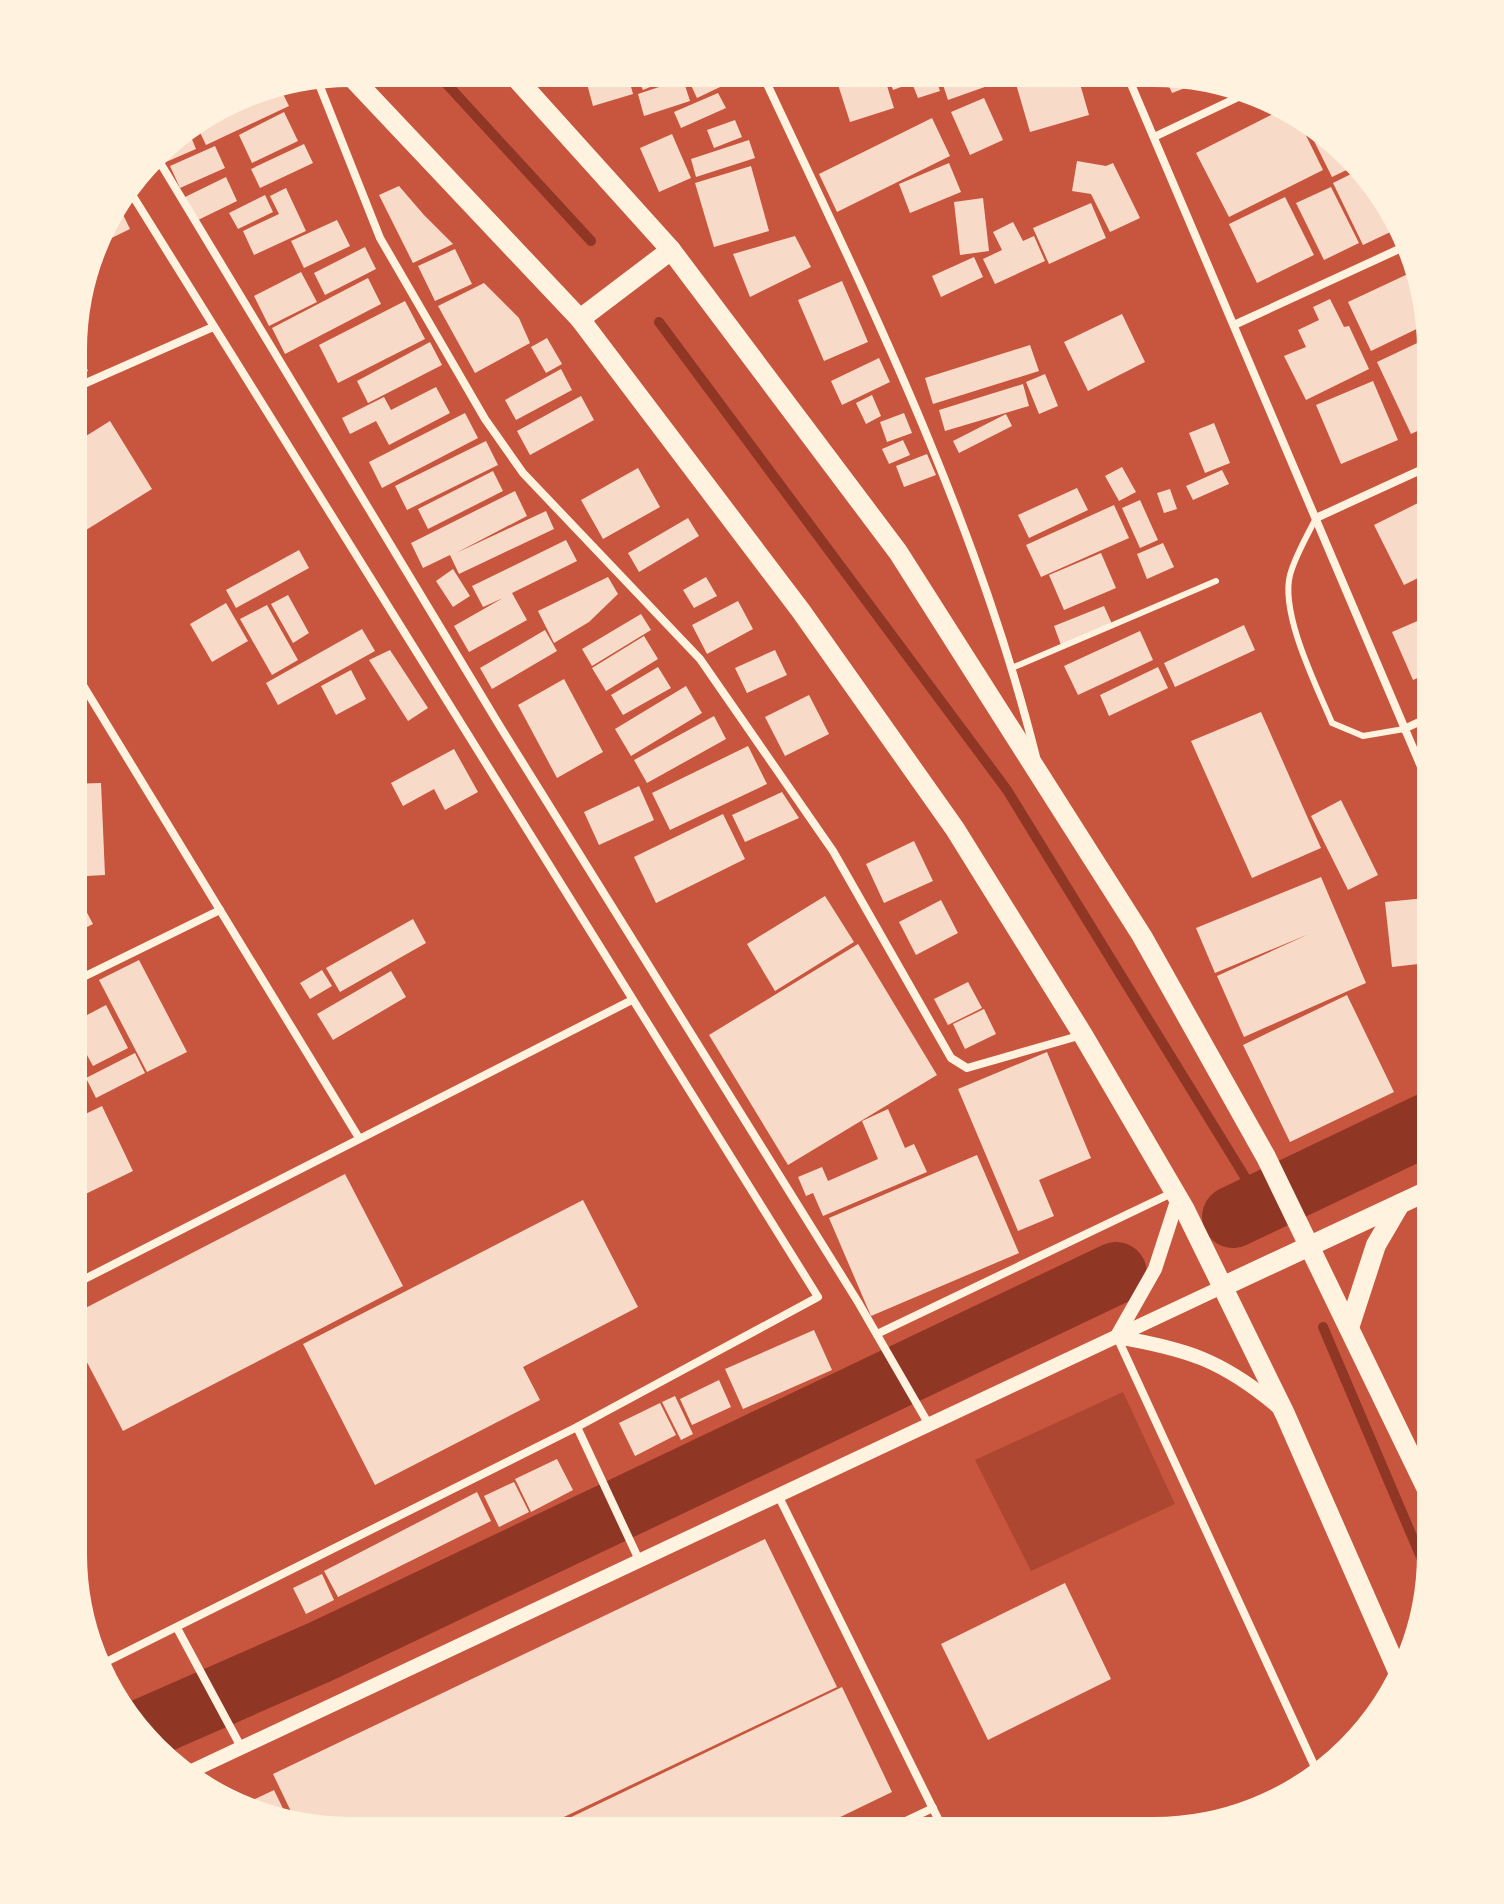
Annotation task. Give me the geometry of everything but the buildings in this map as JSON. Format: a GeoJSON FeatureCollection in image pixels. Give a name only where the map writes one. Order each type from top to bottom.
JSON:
{"type":"FeatureCollection","features":[{"type":"Feature","properties":{"kind":"main road"},"geometry":{"type":"LineString","coordinates":[[357,83],[580,319],[801,611],[955,829],[1083,1035],[1179,1199],[1285,1414],[1396,1668]]}},
{"type":"Feature","properties":{"kind":"main road"},"geometry":{"type":"LineString","coordinates":[[520,83],[671,250],[898,552],[1142,936],[1266,1157],[1421,1477]]}},
{"type":"Feature","properties":{"kind":"main road"},"geometry":{"type":"LineString","coordinates":[[580,319],[671,250]]}},
{"type":"Feature","properties":{"kind":"main road"},"geometry":{"type":"LineString","coordinates":[[1224,1286],[1421,1194]]}},
{"type":"Feature","properties":{"kind":"main road"},"geometry":{"type":"LineString","coordinates":[[1349,1328],[1376,1245],[1400,1204]]}},
{"type":"Feature","properties":{"kind":"street"},"geometry":{"type":"LineString","coordinates":[[766,82],[918,407],[1014,667],[1040,773]]}},
{"type":"Feature","properties":{"kind":"street"},"geometry":{"type":"LineString","coordinates":[[1130,82],[1422,769]]}},
{"type":"Feature","properties":{"kind":"street"},"geometry":{"type":"LineString","coordinates":[[319,85],[380,238],[485,419],[523,473],[700,659],[833,851],[951,1058],[967,1068],[1083,1035]]}},
{"type":"Feature","properties":{"kind":"street"},"geometry":{"type":"LineString","coordinates":[[1154,137],[1240,96]]}},
{"type":"Feature","properties":{"kind":"street"},"geometry":{"type":"LineString","coordinates":[[160,162],[501,728],[879,1337],[928,1423]]}},
{"type":"Feature","properties":{"kind":"street"},"geometry":{"type":"LineString","coordinates":[[105,1663],[577,1427],[818,1297],[132,195]]}},
{"type":"Feature","properties":{"kind":"street"},"geometry":{"type":"LineString","coordinates":[[1234,325],[1402,248]]}},
{"type":"Feature","properties":{"kind":"street"},"geometry":{"type":"LineString","coordinates":[[82,385],[213,327]]}},
{"type":"Feature","properties":{"kind":"street"},"geometry":{"type":"LineString","coordinates":[[1316,518],[1422,469]]}},
{"type":"Feature","properties":{"kind":"street"},"geometry":{"type":"LineString","coordinates":[[82,684],[359,1138]]}},
{"type":"Feature","properties":{"kind":"street"},"geometry":{"type":"LineString","coordinates":[[1404,729],[1422,721]]}},
{"type":"Feature","properties":{"kind":"street"},"geometry":{"type":"LineString","coordinates":[[82,978],[220,910]]}},
{"type":"Feature","properties":{"kind":"street"},"geometry":{"type":"LineString","coordinates":[[82,1280],[632,1000]]}},
{"type":"Feature","properties":{"kind":"street"},"geometry":{"type":"LineString","coordinates":[[879,1337],[1179,1199]]}},
{"type":"Feature","properties":{"kind":"street"},"geometry":{"type":"LineString","coordinates":[[1116,1337],[1155,1269],[1179,1199]]}},
{"type":"Feature","properties":{"kind":"street"},"geometry":{"type":"LineString","coordinates":[[193,1770],[1224,1286]]}},
{"type":"Feature","properties":{"kind":"street"},"geometry":{"type":"LineString","coordinates":[[1116,1337],[1170,1346],[1213,1361],[1251,1385],[1285,1414]]}},
{"type":"Feature","properties":{"kind":"street"},"geometry":{"type":"LineString","coordinates":[[1116,1337],[1315,1768]]}},
{"type":"Feature","properties":{"kind":"street"},"geometry":{"type":"LineString","coordinates":[[577,1427],[640,1562]]}},
{"type":"Feature","properties":{"kind":"street"},"geometry":{"type":"LineString","coordinates":[[778,1495],[939,1821]]}},
{"type":"Feature","properties":{"kind":"street"},"geometry":{"type":"LineString","coordinates":[[177,1628],[241,1747]]}},
{"type":"Feature","properties":{"kind":"street"},"geometry":{"type":"LineString","coordinates":[[906,1821],[933,1808]]}},
{"type":"Feature","properties":{"kind":"lane"},"geometry":{"type":"LineString","coordinates":[[1316,518],[1289,577],[1290,604],[1305,661],[1332,723],[1363,736],[1404,729]]}},
{"type":"Feature","properties":{"kind":"lane"},"geometry":{"type":"LineString","coordinates":[[1014,667],[1216,581]]}},
{"type":"Feature","properties":{"kind":"shaded area"},"geometry":{"type":"Polygon","coordinates":[[[1123,1392],[1175,1504],[1031,1571],[975,1460],[1123,1392]]]}},
{"type":"Feature","properties":{"kind":"waterway"},"geometry":{"type":"LineString","coordinates":[[446,83],[591,241]]}},
{"type":"Feature","properties":{"kind":"waterway"},"geometry":{"type":"LineString","coordinates":[[659,322],[1007,790],[1261,1203]]}},
{"type":"Feature","properties":{"kind":"waterway"},"geometry":{"type":"LineString","coordinates":[[1233,1217],[1421,1127]]}},
{"type":"Feature","properties":{"kind":"waterway"},"geometry":{"type":"LineString","coordinates":[[147,1728],[320,1652],[1116,1273]]}},
{"type":"Feature","properties":{"kind":"waterway"},"geometry":{"type":"LineString","coordinates":[[1323,1327],[1421,1557]]}}]}
